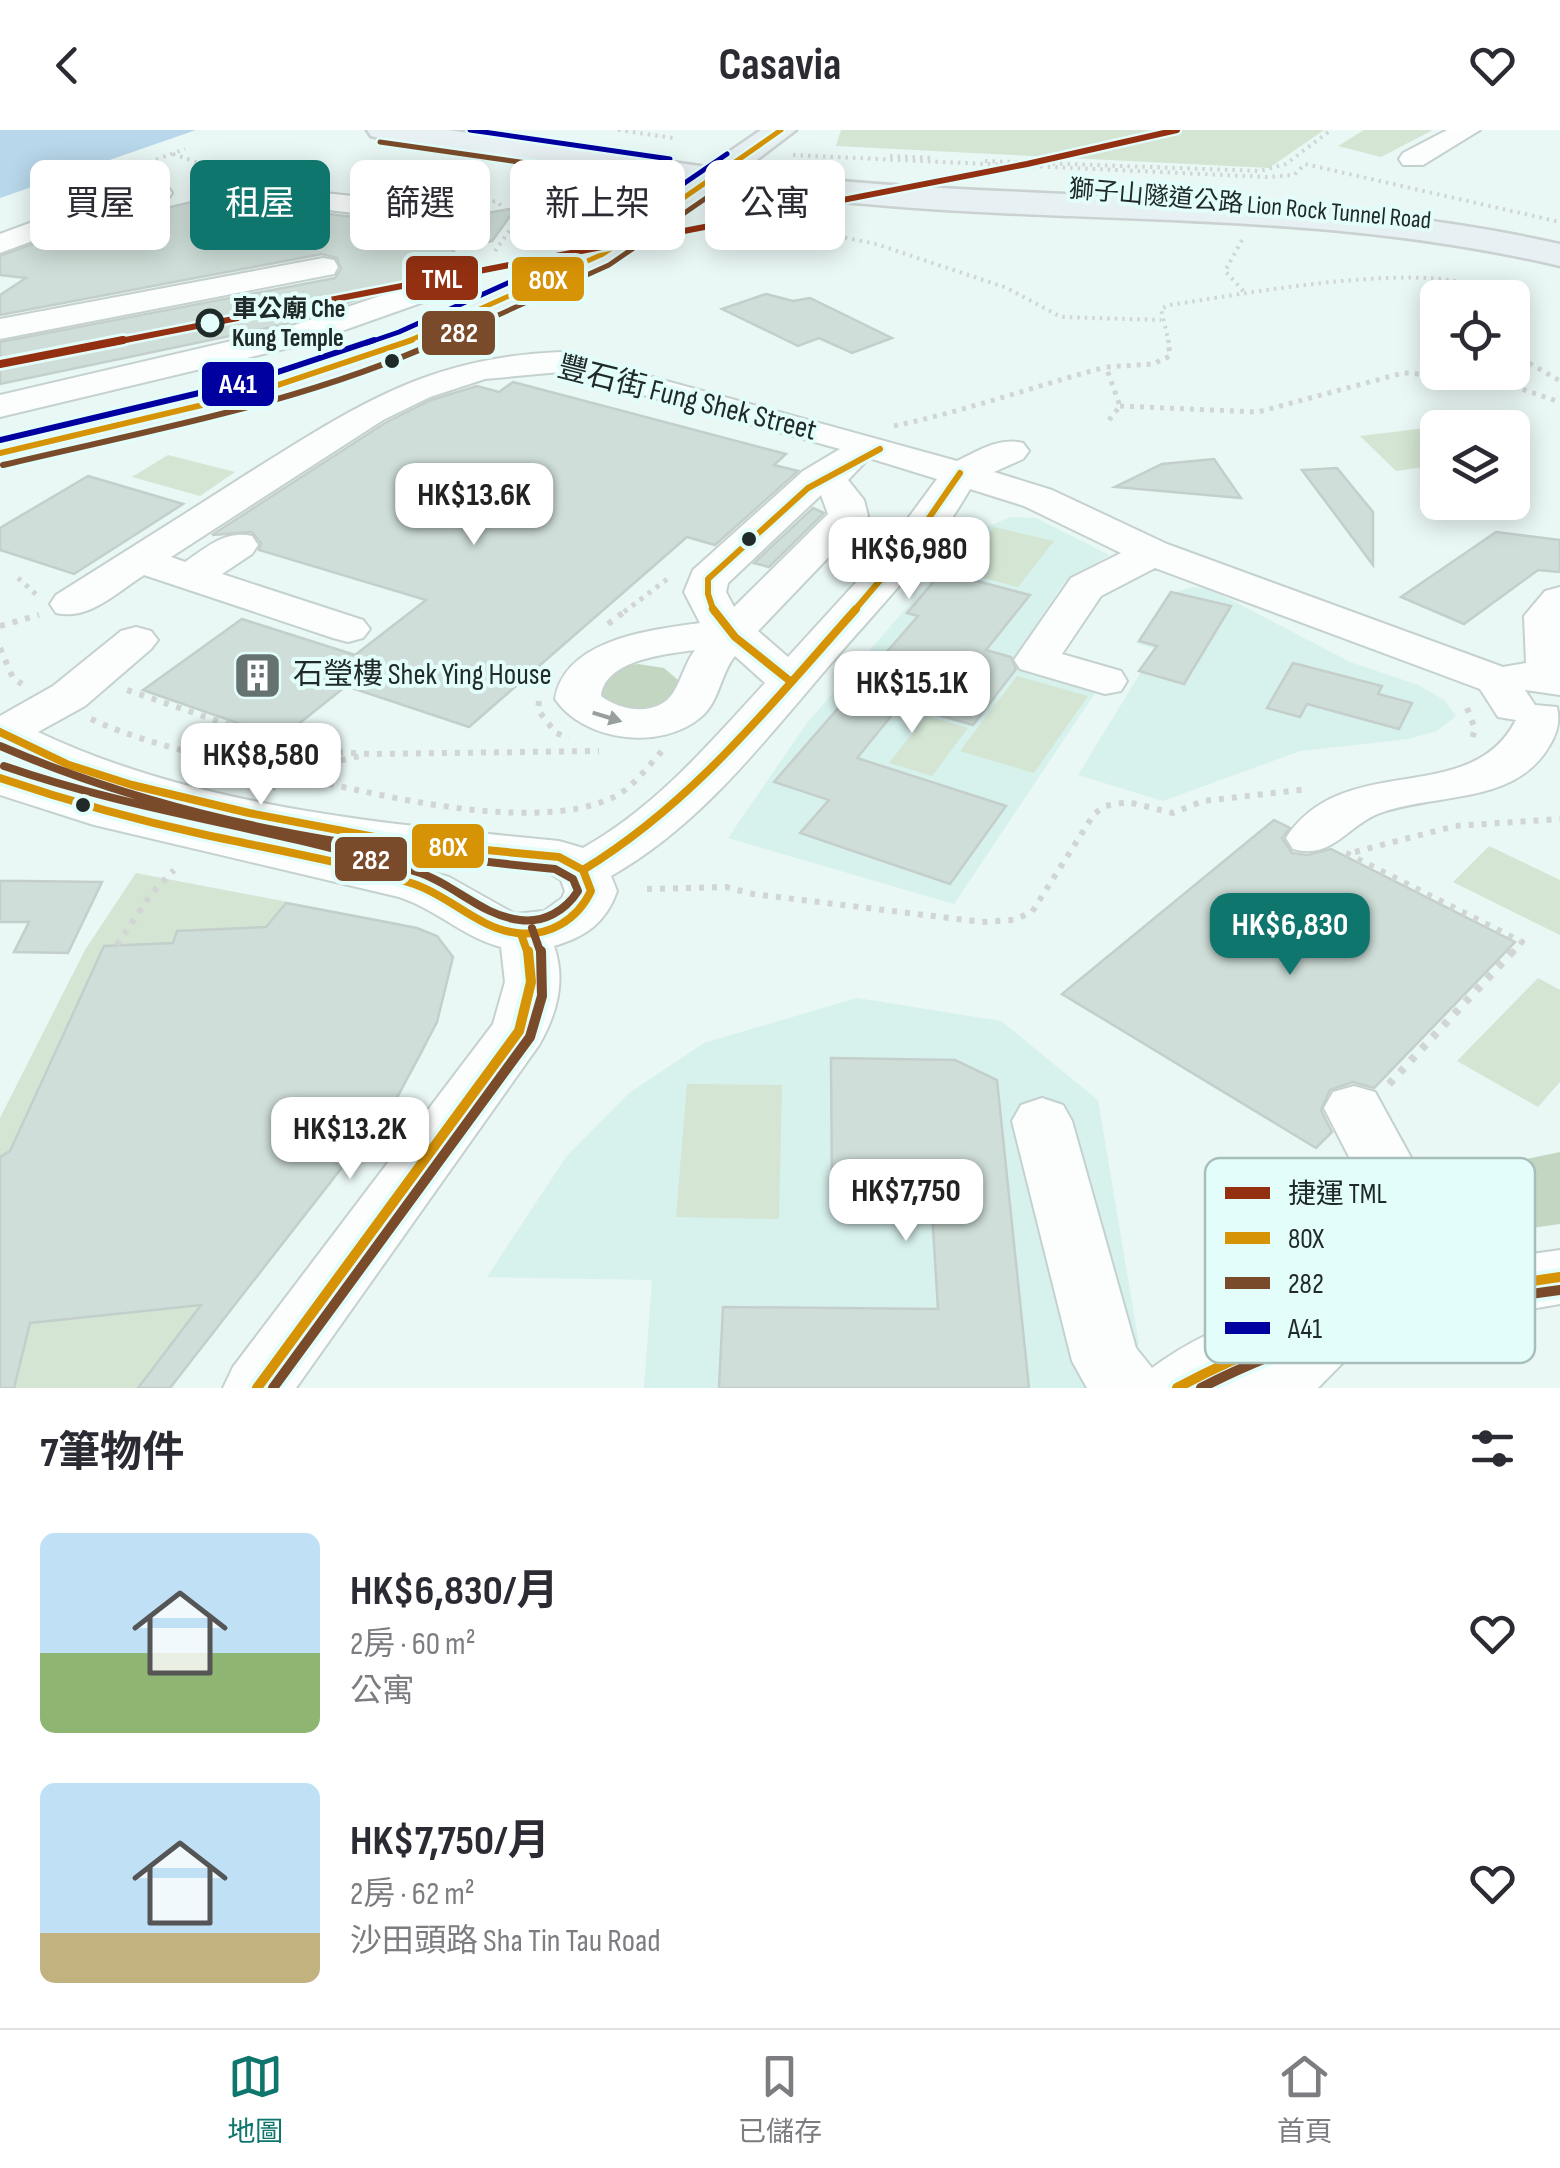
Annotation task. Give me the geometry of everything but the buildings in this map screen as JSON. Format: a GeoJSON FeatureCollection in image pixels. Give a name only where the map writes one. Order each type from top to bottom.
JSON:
{"type":"FeatureCollection","features":[{"type":"Feature","properties":{"kind":"main road","name":"獅子山隧道公路 Lion Rock Tunnel Road"},"geometry":{"type":"LineString","coordinates":[[382,130],[697,165],[1352,208],[1445,221],[1560,244]]}},
{"type":"Feature","properties":{"kind":"main road","name":"獅子山隧道公路 Lion Rock Tunnel Road"},"geometry":{"type":"LineString","coordinates":[[460,130],[920,199],[1307,214],[1450,232],[1560,255]]}},
{"type":"Feature","properties":{"kind":"main road"},"geometry":{"type":"LineString","coordinates":[[0,453],[258,392],[404,344],[603,254],[735,130]]}},
{"type":"Feature","properties":{"kind":"main road"},"geometry":{"type":"LineString","coordinates":[[0,430],[191,385],[331,328],[502,273],[697,165],[792,146]]}},
{"type":"Feature","properties":{"kind":"street"},"geometry":{"type":"LineString","coordinates":[[1412,159],[1468,130]]}},
{"type":"Feature","properties":{"kind":"street"},"geometry":{"type":"LineString","coordinates":[[0,244],[118,200],[175,198],[164,184],[187,179],[208,181],[212,189],[350,204]]}},
{"type":"Feature","properties":{"kind":"street"},"geometry":{"type":"LineString","coordinates":[[0,329],[323,266]]}},
{"type":"Feature","properties":{"kind":"street"},"geometry":{"type":"LineString","coordinates":[[0,406],[331,328],[421,292]]}},
{"type":"Feature","properties":{"kind":"street","name":"豐石街 Fung Shek Street"},"geometry":{"type":"LineString","coordinates":[[63,607],[370,412],[420,386],[507,362],[561,362],[881,440],[960,473],[1038,498],[1153,553],[1504,683],[1503,696],[1508,702],[1553,698]]}},
{"type":"Feature","properties":{"kind":"street"},"geometry":{"type":"LineString","coordinates":[[790,681],[722,620],[705,592],[708,579],[881,440]]}},
{"type":"Feature","properties":{"kind":"street"},"geometry":{"type":"LineString","coordinates":[[583,870],[629,846],[670,816],[895,564],[940,509],[960,473],[1010,450]]}},
{"type":"Feature","properties":{"kind":"street"},"geometry":{"type":"LineString","coordinates":[[722,620],[848,516],[834,476]]}},
{"type":"Feature","properties":{"kind":"street"},"geometry":{"type":"LineString","coordinates":[[188,578],[238,546]]}},
{"type":"Feature","properties":{"kind":"street"},"geometry":{"type":"LineString","coordinates":[[1105,680],[1036,660],[1086,588],[1153,553]]}},
{"type":"Feature","properties":{"kind":"street"},"geometry":{"type":"LineString","coordinates":[[139,560],[348,630]]}},
{"type":"Feature","properties":{"kind":"street"},"geometry":{"type":"LineString","coordinates":[[1330,846],[1342,813],[1364,802],[1476,777],[1504,767],[1524,750],[1553,698],[1545,616],[1560,600]]}},
{"type":"Feature","properties":{"kind":"street"},"geometry":{"type":"LineString","coordinates":[[1,748],[136,640]]}},
{"type":"Feature","properties":{"kind":"street"},"geometry":{"type":"LineString","coordinates":[[1,748],[249,813],[401,842],[559,857],[583,870],[591,891],[578,915],[557,926],[501,925],[439,892],[375,873],[95,810],[1,748]]}},
{"type":"Feature","properties":{"kind":"street"},"geometry":{"type":"LineString","coordinates":[[256,1388],[519,1031],[530,1002],[533,955],[472,900],[481,877],[506,860],[527,855]]}},
{"type":"Feature","properties":{"kind":"street"},"geometry":{"type":"LineString","coordinates":[[1356,1112],[1381,1158]]}},
{"type":"Feature","properties":{"kind":"street"},"geometry":{"type":"LineString","coordinates":[[1042,1121],[1106,1361],[1127,1388]]}},
{"type":"Feature","properties":{"kind":"street"},"geometry":{"type":"LineString","coordinates":[[1535,1276],[1560,1278]]}},
{"type":"Feature","properties":{"kind":"street"},"geometry":{"type":"LineString","coordinates":[[1177,1388],[1224,1363]]}},
{"type":"Feature","properties":{"kind":"street"},"geometry":{"type":"LineString","coordinates":[[1272,1388],[1298,1363]]}},
{"type":"Feature","properties":{"kind":"path"},"geometry":{"type":"LineString","coordinates":[[618,130],[876,244],[1007,288],[1061,317],[1161,320]]}},
{"type":"Feature","properties":{"kind":"path"},"geometry":{"type":"LineString","coordinates":[[628,130],[697,165]]}},
{"type":"Feature","properties":{"kind":"path"},"geometry":{"type":"LineString","coordinates":[[792,146],[1260,170],[1286,164],[1331,130]]}},
{"type":"Feature","properties":{"kind":"path"},"geometry":{"type":"LineString","coordinates":[[792,146],[1254,177],[1294,175],[1306,164],[1560,222]]}},
{"type":"Feature","properties":{"kind":"path"},"geometry":{"type":"LineString","coordinates":[[1247,176],[1252,185],[1254,177]]}},
{"type":"Feature","properties":{"kind":"path"},"geometry":{"type":"LineString","coordinates":[[1246,295],[1225,271],[1239,240],[1253,240]]}},
{"type":"Feature","properties":{"kind":"path"},"geometry":{"type":"LineString","coordinates":[[881,440],[1018,391],[1106,367],[1153,364],[1170,356],[1172,340],[1161,320],[1160,309],[1169,305],[1392,275],[1436,280]]}},
{"type":"Feature","properties":{"kind":"path"},"geometry":{"type":"LineString","coordinates":[[1530,364],[1560,381]]}},
{"type":"Feature","properties":{"kind":"path"},"geometry":{"type":"LineString","coordinates":[[1106,367],[1120,406]]}},
{"type":"Feature","properties":{"kind":"path"},"geometry":{"type":"LineString","coordinates":[[1120,406],[1258,412],[1294,406],[1350,384],[1403,373],[1489,378],[1560,402]]}},
{"type":"Feature","properties":{"kind":"path"},"geometry":{"type":"LineString","coordinates":[[1109,420],[1120,406]]}},
{"type":"Feature","properties":{"kind":"path"},"geometry":{"type":"LineString","coordinates":[[18,578],[63,607]]}},
{"type":"Feature","properties":{"kind":"path"},"geometry":{"type":"LineString","coordinates":[[0,626],[63,607]]}},
{"type":"Feature","properties":{"kind":"path"},"geometry":{"type":"LineString","coordinates":[[136,640],[127,690],[304,750],[370,754],[601,751]]}},
{"type":"Feature","properties":{"kind":"path"},"geometry":{"type":"LineString","coordinates":[[0,648],[13,678],[55,704],[138,740],[470,807],[538,812],[586,806],[612,798],[631,785],[667,746]]}},
{"type":"Feature","properties":{"kind":"path"},"geometry":{"type":"LineString","coordinates":[[647,888],[726,887],[753,894],[982,922],[1014,920],[1032,912],[1094,814],[1106,806],[1128,802],[1173,813],[1203,800]]}},
{"type":"Feature","properties":{"kind":"path"},"geometry":{"type":"LineString","coordinates":[[1330,846],[1455,826],[1560,819]]}},
{"type":"Feature","properties":{"kind":"path"},"geometry":{"type":"LineString","coordinates":[[117,945],[151,894],[174,870]]}},
{"type":"Feature","properties":{"kind":"path"},"geometry":{"type":"LineString","coordinates":[[1356,1112],[1522,942],[1386,874]]}},
{"type":"Feature","properties":{"kind":"shaded area"},"geometry":{"type":"Polygon","coordinates":[[[841,130],[1324,130],[1269,168],[836,146],[841,130]]]}},
{"type":"Feature","properties":{"kind":"shaded area"},"geometry":{"type":"Polygon","coordinates":[[[1364,130],[1433,130],[1381,157],[1338,146],[1364,130]]]}},
{"type":"Feature","properties":{"kind":"shaded area"},"geometry":{"type":"Polygon","coordinates":[[[1420,429],[1420,467],[1396,471],[1360,436],[1420,429]]]}},
{"type":"Feature","properties":{"kind":"shaded area"},"geometry":{"type":"Polygon","coordinates":[[[168,455],[235,472],[200,496],[132,477],[168,455]]]}},
{"type":"Feature","properties":{"kind":"shaded area"},"geometry":{"type":"Polygon","coordinates":[[[1011,517],[1036,518],[1109,555],[1065,581],[1018,651],[1023,672],[1095,693],[954,904],[728,838],[807,723],[971,533],[1011,517]]]}},
{"type":"Feature","properties":{"kind":"shaded area"},"geometry":{"type":"Polygon","coordinates":[[[994,527],[1054,541],[1018,587],[957,571],[994,527]]]}},
{"type":"Feature","properties":{"kind":"shaded area"},"geometry":{"type":"Polygon","coordinates":[[[1193,587],[1210,589],[1350,662],[1418,685],[1444,700],[1456,716],[1437,731],[1408,739],[1300,751],[1163,801],[1078,775],[1155,649],[1136,643],[1172,593],[1193,587]]]}},
{"type":"Feature","properties":{"kind":"shaded area"},"geometry":{"type":"Polygon","coordinates":[[[625,666],[664,668],[678,680],[679,688],[661,702],[639,709],[616,706],[607,700],[599,683],[625,666]]]}},
{"type":"Feature","properties":{"kind":"shaded area"},"geometry":{"type":"Polygon","coordinates":[[[1017,676],[1088,696],[1034,773],[960,751],[1017,676]]]}},
{"type":"Feature","properties":{"kind":"shaded area"},"geometry":{"type":"Polygon","coordinates":[[[926,716],[968,728],[932,776],[889,763],[926,716]]]}},
{"type":"Feature","properties":{"kind":"shaded area"},"geometry":{"type":"Polygon","coordinates":[[[1489,846],[1560,880],[1560,935],[1453,882],[1489,846]]]}},
{"type":"Feature","properties":{"kind":"shaded area"},"geometry":{"type":"Polygon","coordinates":[[[136,873],[398,923],[437,936],[449,953],[444,996],[430,1038],[385,1115],[170,1388],[0,1388],[0,1118],[85,950],[136,873]]]}},
{"type":"Feature","properties":{"kind":"shaded area"},"geometry":{"type":"Polygon","coordinates":[[[1538,978],[1560,990],[1560,1082],[1538,1107],[1457,1061],[1538,978]]]}},
{"type":"Feature","properties":{"kind":"shaded area"},"geometry":{"type":"Polygon","coordinates":[[[857,998],[1001,1021],[1098,1100],[1139,1344],[1091,1388],[644,1388],[652,1280],[487,1277],[566,1157],[629,1093],[704,1043],[857,998]]]}},
{"type":"Feature","properties":{"kind":"shaded area"},"geometry":{"type":"Polygon","coordinates":[[[687,1084],[782,1085],[779,1219],[676,1217],[687,1084]]]}},
{"type":"Feature","properties":{"kind":"shaded area"},"geometry":{"type":"Polygon","coordinates":[[[1560,1152],[1560,1224],[1535,1227],[1535,1158],[1531,1158],[1560,1152]]]}},
{"type":"Feature","properties":{"kind":"water"},"geometry":{"type":"Polygon","coordinates":[[[0,130],[196,130],[110,160],[30,160],[30,188],[0,198],[0,130]]]}},
{"type":"Feature","properties":{"kind":"metro line","name":"TML"},"geometry":{"type":"LineString","coordinates":[[0,364],[1027,164],[1177,130]]}},
{"type":"Feature","properties":{"kind":"transit line","name":"A41"},"geometry":{"type":"LineString","coordinates":[[470,130],[670,159]]}},
{"type":"Feature","properties":{"kind":"transit line","name":"80X"},"geometry":{"type":"LineString","coordinates":[[0,453],[257,392],[424,336],[603,254],[781,130]]}},
{"type":"Feature","properties":{"kind":"transit line","name":"282"},"geometry":{"type":"LineString","coordinates":[[380,142],[510,161]]}},
{"type":"Feature","properties":{"kind":"transit line","name":"A41"},"geometry":{"type":"LineString","coordinates":[[0,440],[254,380],[399,332],[597,243],[727,154]]}},
{"type":"Feature","properties":{"kind":"transit line","name":"282"},"geometry":{"type":"LineString","coordinates":[[3,465],[260,404],[409,355],[609,265],[705,199]]}},
{"type":"Feature","properties":{"kind":"transit line","name":"80X"},"geometry":{"type":"LineString","coordinates":[[790,681],[722,623],[708,594],[708,579],[808,488],[880,449]]}},
{"type":"Feature","properties":{"kind":"transit line","name":"80X"},"geometry":{"type":"LineString","coordinates":[[583,870],[651,824],[737,743],[893,566],[960,473]]}},
{"type":"Feature","properties":{"kind":"transit line","name":"80X"},"geometry":{"type":"LineString","coordinates":[[0,732],[69,765],[132,785],[249,813],[401,842],[559,857],[583,870],[591,891],[579,911],[562,924],[541,932],[517,933],[492,926],[414,884],[102,810],[0,778]]}},
{"type":"Feature","properties":{"kind":"transit line","name":"282"},"geometry":{"type":"LineString","coordinates":[[0,746],[66,774],[202,816],[342,844],[555,869],[573,879],[578,891],[568,905],[546,917],[508,918],[418,872],[106,798],[4,766]]}},
{"type":"Feature","properties":{"kind":"transit line","name":"282"},"geometry":{"type":"LineString","coordinates":[[273,1388],[530,1037],[544,982],[542,956],[532,928]]}},
{"type":"Feature","properties":{"kind":"transit line","name":"80X"},"geometry":{"type":"LineString","coordinates":[[257,1388],[519,1031],[531,982],[530,959],[521,934]]}},
{"type":"Feature","properties":{"kind":"transit line","name":"80X"},"geometry":{"type":"LineString","coordinates":[[1535,1281],[1560,1277]]}},
{"type":"Feature","properties":{"kind":"transit line","name":"282"},"geometry":{"type":"LineString","coordinates":[[1535,1293],[1560,1290]]}},
{"type":"Feature","properties":{"kind":"transit line","name":"80X"},"geometry":{"type":"LineString","coordinates":[[1177,1388],[1223,1363]]}},
{"type":"Feature","properties":{"kind":"transit line","name":"282"},"geometry":{"type":"LineString","coordinates":[[1201,1388],[1250,1363]]}},
{"type":"Feature","properties":{"kind":"place","name":"車公廟 Che Kung Temple"},"geometry":{"type":"Point","coordinates":[210,323]}},
{"type":"Feature","properties":{"kind":"place","name":"石瑩樓 Shek Ying House"},"geometry":{"type":"Point","coordinates":[258,675]}}]}
